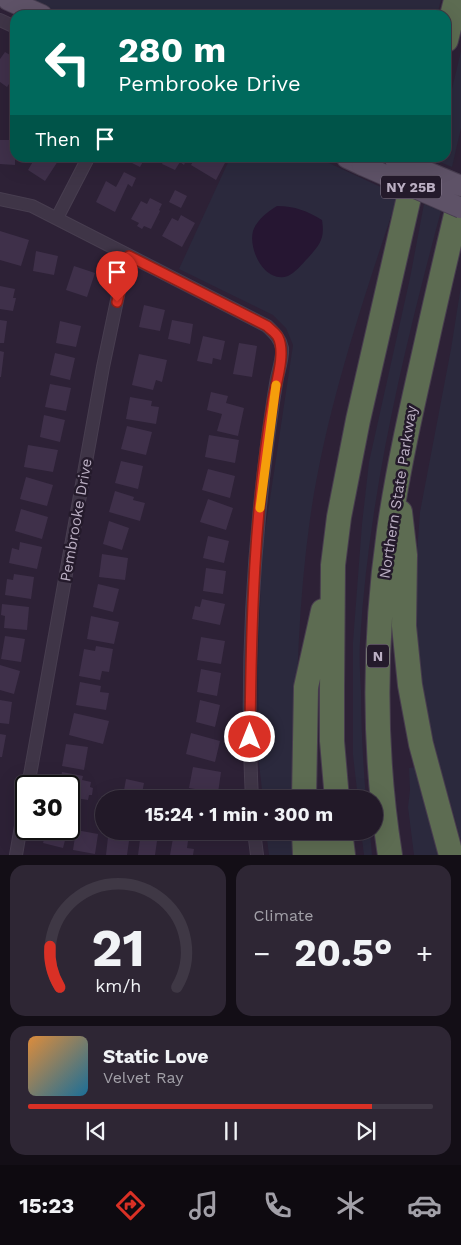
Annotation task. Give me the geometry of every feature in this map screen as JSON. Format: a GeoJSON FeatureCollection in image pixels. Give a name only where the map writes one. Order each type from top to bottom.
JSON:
{"type":"FeatureCollection","features":[{"type":"Feature","properties":{"kind":"highway"},"geometry":{"type":"LineString","coordinates":[[451,20],[456,0]]}},
{"type":"Feature","properties":{"kind":"highway"},"geometry":{"type":"LineString","coordinates":[[320,790],[317,741],[318,690],[339,517],[352,448],[419,162]]}},
{"type":"Feature","properties":{"kind":"highway","name":"Northern State Parkway"},"geometry":{"type":"LineString","coordinates":[[390,855],[382,783],[377,682],[383,582],[397,481],[418,378],[461,194]]}},
{"type":"Feature","properties":{"kind":"highway"},"geometry":{"type":"LineString","coordinates":[[397,481],[405,555],[404,626],[410,685],[422,744],[451,855]]}},
{"type":"Feature","properties":{"kind":"highway"},"geometry":{"type":"LineString","coordinates":[[304,790],[306,687],[333,565]]}},
{"type":"Feature","properties":{"kind":"highway"},"geometry":{"type":"LineString","coordinates":[[333,565],[332,741],[336,790]]}},
{"type":"Feature","properties":{"kind":"highway"},"geometry":{"type":"LineString","coordinates":[[304,840],[305,855]]}},
{"type":"Feature","properties":{"kind":"highway"},"geometry":{"type":"LineString","coordinates":[[323,840],[325,855]]}},
{"type":"Feature","properties":{"kind":"highway"},"geometry":{"type":"LineString","coordinates":[[341,840],[343,855]]}},
{"type":"Feature","properties":{"kind":"main road"},"geometry":{"type":"LineString","coordinates":[[8,0],[31,10]]}},
{"type":"Feature","properties":{"kind":"main road","name":"NY 25B"},"geometry":{"type":"LineString","coordinates":[[356,162],[461,208]]}},
{"type":"Feature","properties":{"kind":"main road","name":"NY 25B"},"geometry":{"type":"LineString","coordinates":[[404,162],[461,186]]}},
{"type":"Feature","properties":{"kind":"street"},"geometry":{"type":"LineString","coordinates":[[57,218],[86,162]]}},
{"type":"Feature","properties":{"kind":"street"},"geometry":{"type":"LineString","coordinates":[[0,199],[32,206],[57,218],[267,326],[277,336],[282,349],[262,482],[254,572],[250,648],[252,790]]}},
{"type":"Feature","properties":{"kind":"street","name":"Pembrooke Drive"},"geometry":{"type":"LineString","coordinates":[[30,775],[103,367],[120,286],[129,256]]}},
{"type":"Feature","properties":{"kind":"street"},"geometry":{"type":"LineString","coordinates":[[16,855],[19,840]]}},
{"type":"Feature","properties":{"kind":"street"},"geometry":{"type":"LineString","coordinates":[[255,840],[257,855]]}},
{"type":"Feature","properties":{"kind":"shaded area"},"geometry":{"type":"Polygon","coordinates":[[[8,0],[441,0],[438,10],[31,10],[8,0]]]}},
{"type":"Feature","properties":{"kind":"shaded area"},"geometry":{"type":"Polygon","coordinates":[[[461,51],[461,128],[452,167],[440,162],[451,162],[451,93],[461,51]]]}},
{"type":"Feature","properties":{"kind":"shaded area"},"geometry":{"type":"Polygon","coordinates":[[[228,162],[327,162],[398,195],[347,355],[317,478],[302,589],[295,790],[262,790],[259,763],[258,662],[262,552],[293,345],[286,328],[273,315],[179,269],[228,162]]]}},
{"type":"Feature","properties":{"kind":"shaded area"},"geometry":{"type":"Polygon","coordinates":[[[424,204],[441,211],[401,371],[371,532],[360,641],[362,744],[365,790],[357,790],[353,755],[353,642],[362,524],[369,462],[410,278],[424,204]]]}},
{"type":"Feature","properties":{"kind":"shaded area"},"geometry":{"type":"Polygon","coordinates":[[[277,206],[295,208],[306,212],[322,220],[323,227],[321,241],[301,266],[288,276],[280,277],[272,275],[260,264],[252,239],[253,231],[260,220],[266,213],[277,206]]]}},
{"type":"Feature","properties":{"kind":"shaded area"},"geometry":{"type":"Polygon","coordinates":[[[461,286],[461,841],[439,763],[422,691],[415,621],[415,579],[420,512],[461,286]]]}},
{"type":"Feature","properties":{"kind":"shaded area"},"geometry":{"type":"Polygon","coordinates":[[[423,766],[446,855],[414,855],[408,807],[410,790],[409,768],[423,766]]]}},
{"type":"Feature","properties":{"kind":"shaded area"},"geometry":{"type":"Polygon","coordinates":[[[267,840],[296,840],[297,855],[269,855],[267,840]]]}},
{"type":"Feature","properties":{"kind":"shaded area"},"geometry":{"type":"Polygon","coordinates":[[[362,840],[371,840],[372,855],[364,855],[362,840]]]}},
{"type":"Feature","properties":{"kind":"building"},"geometry":{"type":"Polygon","coordinates":[[[5,52],[10,55],[10,82],[7,87],[0,82],[0,59],[5,52]]]}},
{"type":"Feature","properties":{"kind":"building"},"geometry":{"type":"Polygon","coordinates":[[[0,140],[10,140],[10,162],[15,162],[15,165],[0,164],[0,140]]]}},
{"type":"Feature","properties":{"kind":"building"},"geometry":{"type":"Polygon","coordinates":[[[33,162],[57,162],[45,181],[28,170],[33,162]]]}},
{"type":"Feature","properties":{"kind":"building"},"geometry":{"type":"Polygon","coordinates":[[[130,162],[143,162],[140,167],[130,162]]]}},
{"type":"Feature","properties":{"kind":"building"},"geometry":{"type":"Polygon","coordinates":[[[163,162],[180,162],[175,170],[162,164],[163,162]]]}},
{"type":"Feature","properties":{"kind":"building"},"geometry":{"type":"Polygon","coordinates":[[[193,162],[225,162],[216,180],[191,165],[193,162]]]}},
{"type":"Feature","properties":{"kind":"building"},"geometry":{"type":"Polygon","coordinates":[[[124,172],[136,178],[132,187],[128,184],[115,212],[96,202],[106,181],[116,187],[124,172]]]}},
{"type":"Feature","properties":{"kind":"building"},"geometry":{"type":"Polygon","coordinates":[[[175,190],[187,196],[181,208],[169,202],[175,190]]]}},
{"type":"Feature","properties":{"kind":"building"},"geometry":{"type":"Polygon","coordinates":[[[150,198],[162,204],[151,229],[144,226],[142,229],[137,226],[139,223],[131,219],[141,201],[147,204],[150,198]]]}},
{"type":"Feature","properties":{"kind":"building"},"geometry":{"type":"Polygon","coordinates":[[[181,215],[195,223],[182,247],[162,236],[172,218],[178,221],[181,215]]]}},
{"type":"Feature","properties":{"kind":"building"},"geometry":{"type":"Polygon","coordinates":[[[0,231],[29,240],[21,266],[0,260],[0,231]]]}},
{"type":"Feature","properties":{"kind":"building"},"geometry":{"type":"Polygon","coordinates":[[[36,251],[58,256],[54,275],[33,271],[36,251]]]}},
{"type":"Feature","properties":{"kind":"building"},"geometry":{"type":"Polygon","coordinates":[[[74,266],[95,273],[87,297],[66,290],[74,266]]]}},
{"type":"Feature","properties":{"kind":"building"},"geometry":{"type":"Polygon","coordinates":[[[0,286],[15,289],[13,298],[16,298],[13,311],[0,309],[0,286]]]}},
{"type":"Feature","properties":{"kind":"building"},"geometry":{"type":"Polygon","coordinates":[[[144,305],[165,310],[160,331],[139,327],[144,305]]]}},
{"type":"Feature","properties":{"kind":"building"},"geometry":{"type":"Polygon","coordinates":[[[0,320],[7,321],[4,343],[0,343],[0,320]]]}},
{"type":"Feature","properties":{"kind":"building"},"geometry":{"type":"Polygon","coordinates":[[[172,320],[193,324],[190,344],[168,339],[172,320]]]}},
{"type":"Feature","properties":{"kind":"building"},"geometry":{"type":"Polygon","coordinates":[[[60,321],[81,326],[76,347],[56,343],[60,321]]]}},
{"type":"Feature","properties":{"kind":"building"},"geometry":{"type":"Polygon","coordinates":[[[203,336],[225,341],[221,360],[213,358],[212,364],[197,361],[203,336]]]}},
{"type":"Feature","properties":{"kind":"building"},"geometry":{"type":"Polygon","coordinates":[[[239,343],[257,346],[252,377],[233,374],[239,343]]]}},
{"type":"Feature","properties":{"kind":"building"},"geometry":{"type":"Polygon","coordinates":[[[0,351],[4,352],[1,377],[0,377],[0,351]]]}},
{"type":"Feature","properties":{"kind":"building"},"geometry":{"type":"Polygon","coordinates":[[[55,353],[75,358],[70,380],[50,375],[55,353]]]}},
{"type":"Feature","properties":{"kind":"building"},"geometry":{"type":"Polygon","coordinates":[[[139,354],[167,360],[162,382],[156,380],[153,390],[132,385],[139,354]]]}},
{"type":"Feature","properties":{"kind":"building"},"geometry":{"type":"Polygon","coordinates":[[[50,384],[71,388],[66,411],[45,407],[50,384]]]}},
{"type":"Feature","properties":{"kind":"building"},"geometry":{"type":"Polygon","coordinates":[[[211,392],[228,396],[226,403],[244,408],[238,436],[217,431],[222,414],[207,410],[211,392]]]}},
{"type":"Feature","properties":{"kind":"building"},"geometry":{"type":"Polygon","coordinates":[[[130,397],[152,401],[151,406],[159,407],[156,424],[126,419],[130,397]]]}},
{"type":"Feature","properties":{"kind":"building"},"geometry":{"type":"Polygon","coordinates":[[[44,415],[65,420],[60,442],[40,437],[44,415]]]}},
{"type":"Feature","properties":{"kind":"building"},"geometry":{"type":"Polygon","coordinates":[[[127,426],[152,432],[146,455],[121,449],[127,426]]]}},
{"type":"Feature","properties":{"kind":"building"},"geometry":{"type":"Polygon","coordinates":[[[209,435],[239,440],[235,463],[205,457],[209,435]]]}},
{"type":"Feature","properties":{"kind":"building"},"geometry":{"type":"Polygon","coordinates":[[[28,445],[58,450],[53,472],[24,467],[28,445]]]}},
{"type":"Feature","properties":{"kind":"building"},"geometry":{"type":"Polygon","coordinates":[[[121,461],[143,466],[138,489],[115,483],[121,461]]]}},
{"type":"Feature","properties":{"kind":"building"},"geometry":{"type":"Polygon","coordinates":[[[208,469],[235,476],[230,498],[202,490],[208,469]]]}},
{"type":"Feature","properties":{"kind":"building"},"geometry":{"type":"Polygon","coordinates":[[[26,477],[53,485],[47,506],[20,499],[26,477]]]}},
{"type":"Feature","properties":{"kind":"building"},"geometry":{"type":"Polygon","coordinates":[[[115,491],[134,497],[133,500],[145,503],[140,521],[109,512],[115,491]]]}},
{"type":"Feature","properties":{"kind":"building"},"geometry":{"type":"Polygon","coordinates":[[[208,499],[233,508],[226,530],[200,522],[208,499]]]}},
{"type":"Feature","properties":{"kind":"building"},"geometry":{"type":"Polygon","coordinates":[[[21,509],[48,517],[42,539],[15,531],[21,509]]]}},
{"type":"Feature","properties":{"kind":"building"},"geometry":{"type":"Polygon","coordinates":[[[109,521],[129,528],[122,550],[103,544],[109,521]]]}},
{"type":"Feature","properties":{"kind":"building"},"geometry":{"type":"Polygon","coordinates":[[[208,536],[229,541],[224,563],[203,558],[208,536]]]}},
{"type":"Feature","properties":{"kind":"building"},"geometry":{"type":"Polygon","coordinates":[[[20,542],[42,547],[37,569],[9,563],[12,548],[19,550],[20,542]]]}},
{"type":"Feature","properties":{"kind":"building"},"geometry":{"type":"Polygon","coordinates":[[[102,554],[128,558],[125,580],[99,577],[102,554]]]}},
{"type":"Feature","properties":{"kind":"building"},"geometry":{"type":"Polygon","coordinates":[[[206,568],[226,571],[223,594],[203,591],[206,568]]]}},
{"type":"Feature","properties":{"kind":"building"},"geometry":{"type":"Polygon","coordinates":[[[14,574],[34,577],[31,599],[5,595],[7,579],[13,580],[14,574]]]}},
{"type":"Feature","properties":{"kind":"building"},"geometry":{"type":"Polygon","coordinates":[[[98,584],[119,589],[113,612],[93,607],[98,584]]]}},
{"type":"Feature","properties":{"kind":"building"},"geometry":{"type":"Polygon","coordinates":[[[202,599],[225,604],[220,625],[192,619],[195,606],[200,607],[202,599]]]}},
{"type":"Feature","properties":{"kind":"building"},"geometry":{"type":"Polygon","coordinates":[[[2,604],[29,607],[27,630],[4,628],[5,616],[1,615],[2,604]]]}},
{"type":"Feature","properties":{"kind":"building"},"geometry":{"type":"Polygon","coordinates":[[[91,616],[119,622],[114,644],[87,639],[91,616]]]}},
{"type":"Feature","properties":{"kind":"building"},"geometry":{"type":"Polygon","coordinates":[[[5,636],[25,639],[21,662],[1,659],[5,636]]]}},
{"type":"Feature","properties":{"kind":"building"},"geometry":{"type":"Polygon","coordinates":[[[201,637],[225,641],[221,664],[197,660],[201,637]]]}},
{"type":"Feature","properties":{"kind":"building"},"geometry":{"type":"Polygon","coordinates":[[[96,646],[113,649],[109,672],[102,671],[100,680],[79,676],[84,649],[95,651],[96,646]]]}},
{"type":"Feature","properties":{"kind":"building"},"geometry":{"type":"Polygon","coordinates":[[[0,665],[20,671],[14,694],[0,690],[0,665]]]}},
{"type":"Feature","properties":{"kind":"building"},"geometry":{"type":"Polygon","coordinates":[[[201,669],[221,673],[217,696],[197,692],[201,669]]]}},
{"type":"Feature","properties":{"kind":"building"},"geometry":{"type":"Polygon","coordinates":[[[80,682],[101,686],[100,692],[109,693],[106,710],[76,705],[80,682]]]}},
{"type":"Feature","properties":{"kind":"building"},"geometry":{"type":"Polygon","coordinates":[[[0,700],[12,702],[9,724],[0,723],[0,700]]]}},
{"type":"Feature","properties":{"kind":"building"},"geometry":{"type":"Polygon","coordinates":[[[200,700],[220,705],[215,727],[196,722],[200,700]]]}},
{"type":"Feature","properties":{"kind":"building"},"geometry":{"type":"Polygon","coordinates":[[[74,713],[109,721],[103,744],[69,735],[74,713]]]}},
{"type":"Feature","properties":{"kind":"building"},"geometry":{"type":"Polygon","coordinates":[[[191,733],[220,741],[215,762],[186,754],[191,733]]]}},
{"type":"Feature","properties":{"kind":"building"},"geometry":{"type":"Polygon","coordinates":[[[0,734],[6,735],[2,757],[0,757],[0,734]]]}},
{"type":"Feature","properties":{"kind":"building"},"geometry":{"type":"Polygon","coordinates":[[[66,744],[88,747],[84,770],[62,766],[66,744]]]}},
{"type":"Feature","properties":{"kind":"building"},"geometry":{"type":"Polygon","coordinates":[[[193,767],[221,772],[218,790],[189,788],[193,767]]]}},
{"type":"Feature","properties":{"kind":"building"},"geometry":{"type":"Polygon","coordinates":[[[62,772],[78,775],[62,775],[62,772]]]}},
{"type":"Feature","properties":{"kind":"building"},"geometry":{"type":"Polygon","coordinates":[[[80,775],[83,776],[82,780],[91,782],[90,787],[93,788],[92,795],[89,795],[88,800],[80,799],[80,775]]]}},
{"type":"Feature","properties":{"kind":"building"},"geometry":{"type":"Polygon","coordinates":[[[126,779],[144,783],[143,790],[124,790],[126,779]]]}},
{"type":"Feature","properties":{"kind":"building"},"geometry":{"type":"Polygon","coordinates":[[[80,831],[95,833],[95,840],[97,840],[95,854],[73,850],[74,840],[80,840],[80,831]]]}},
{"type":"Feature","properties":{"kind":"building"},"geometry":{"type":"Polygon","coordinates":[[[44,840],[65,840],[63,848],[43,843],[44,840]]]}},
{"type":"Feature","properties":{"kind":"building"},"geometry":{"type":"Polygon","coordinates":[[[108,840],[129,841],[127,855],[106,855],[108,840]]]}},
{"type":"Feature","properties":{"kind":"building"},"geometry":{"type":"Polygon","coordinates":[[[140,840],[157,840],[155,855],[138,855],[140,840]]]}},
{"type":"Feature","properties":{"kind":"building"},"geometry":{"type":"Polygon","coordinates":[[[173,840],[188,841],[187,848],[194,849],[193,855],[170,855],[173,840]]]}},
{"type":"Feature","properties":{"kind":"slow traffic"},"geometry":{"type":"LineString","coordinates":[[260,508],[276,385]]}},
{"type":"Feature","properties":{"kind":"route"},"geometry":{"type":"LineString","coordinates":[[117,302],[129,256],[267,326],[277,336],[282,349],[262,482],[254,572],[250,648],[250,737]]}}]}
